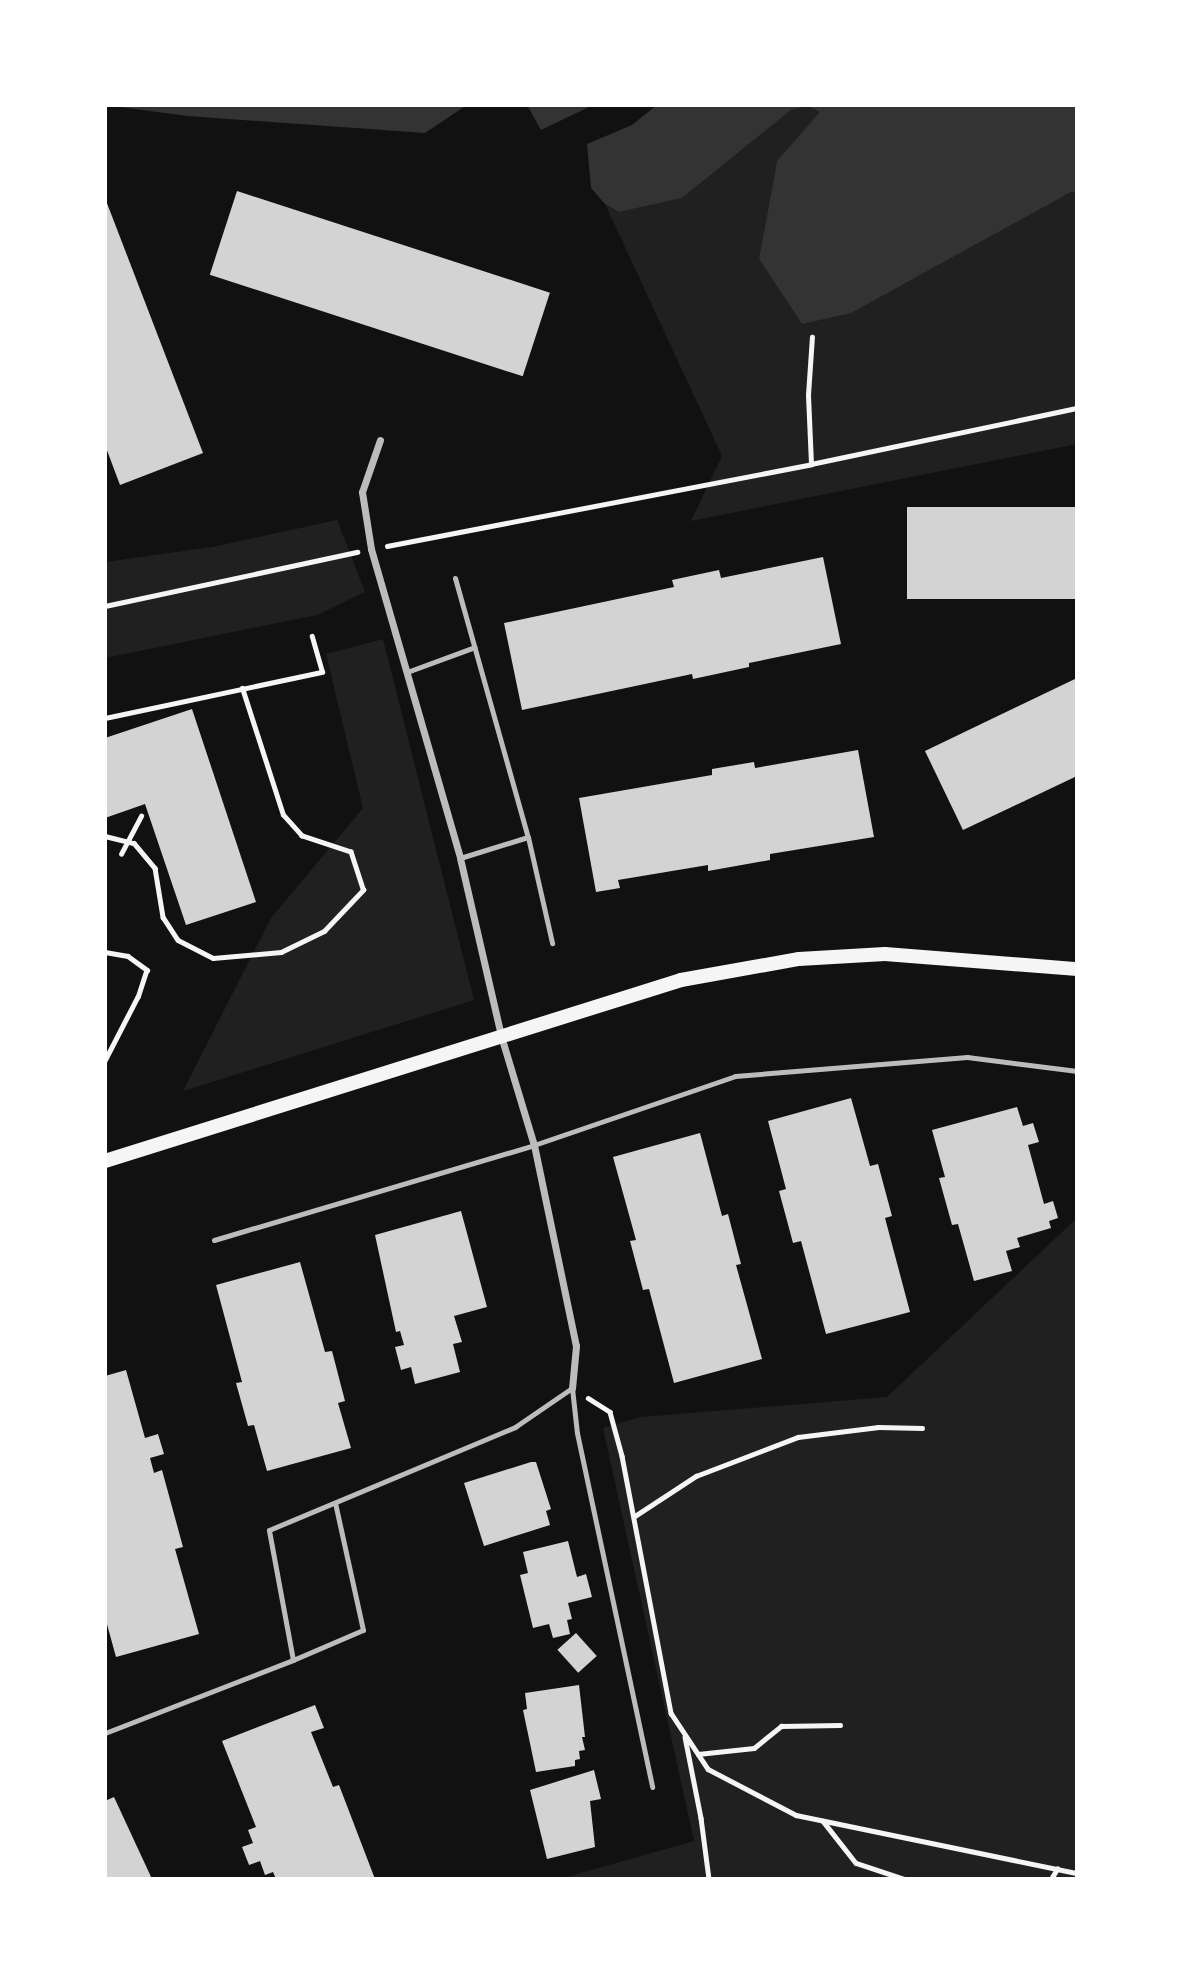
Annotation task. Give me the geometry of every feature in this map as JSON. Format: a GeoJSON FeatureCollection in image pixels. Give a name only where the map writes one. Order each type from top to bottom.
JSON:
{"type":"FeatureCollection","features":[{"type":"Feature","properties":{"kind":"main road"},"geometry":{"type":"LineString","coordinates":[[105,1161],[681,981],[799,959],[885,954],[1077,969]]}},
{"type":"Feature","properties":{"kind":"street"},"geometry":{"type":"LineString","coordinates":[[380,440],[362,492],[372,549],[460,858],[501,1036],[534,1145],[576,1346],[572,1388]]}},
{"type":"Feature","properties":{"kind":"lane"},"geometry":{"type":"LineString","coordinates":[[455,578],[528,837],[552,943]]}},
{"type":"Feature","properties":{"kind":"lane"},"geometry":{"type":"LineString","coordinates":[[407,672],[475,647]]}},
{"type":"Feature","properties":{"kind":"lane"},"geometry":{"type":"LineString","coordinates":[[460,858],[528,837]]}},
{"type":"Feature","properties":{"kind":"lane"},"geometry":{"type":"LineString","coordinates":[[214,1240],[534,1145],[735,1076],[967,1058],[1077,1071]]}},
{"type":"Feature","properties":{"kind":"lane"},"geometry":{"type":"LineString","coordinates":[[293,1660],[269,1530],[515,1427],[572,1388],[577,1433],[652,1787]]}},
{"type":"Feature","properties":{"kind":"lane"},"geometry":{"type":"LineString","coordinates":[[105,1733],[363,1630],[335,1503]]}},
{"type":"Feature","properties":{"kind":"path"},"geometry":{"type":"LineString","coordinates":[[811,464],[808,395],[812,337]]}},
{"type":"Feature","properties":{"kind":"path"},"geometry":{"type":"LineString","coordinates":[[105,606],[372,549],[811,464],[1077,408]]}},
{"type":"Feature","properties":{"kind":"path"},"geometry":{"type":"LineString","coordinates":[[105,719],[322,672],[312,636]]}},
{"type":"Feature","properties":{"kind":"path"},"geometry":{"type":"LineString","coordinates":[[105,836],[134,843],[155,868],[163,916],[178,940],[214,958],[281,953],[324,931],[363,890],[351,852],[302,836],[283,815],[242,688]]}},
{"type":"Feature","properties":{"kind":"path"},"geometry":{"type":"LineString","coordinates":[[121,854],[141,816]]}},
{"type":"Feature","properties":{"kind":"path"},"geometry":{"type":"LineString","coordinates":[[105,952],[128,956],[147,970],[138,997],[105,1061]]}},
{"type":"Feature","properties":{"kind":"path"},"geometry":{"type":"LineString","coordinates":[[572,1388],[610,1412],[635,1516],[671,1713],[708,1769],[796,1815],[1077,1873]]}},
{"type":"Feature","properties":{"kind":"path"},"geometry":{"type":"LineString","coordinates":[[635,1516],[696,1476],[798,1437],[878,1427],[922,1428]]}},
{"type":"Feature","properties":{"kind":"path"},"geometry":{"type":"LineString","coordinates":[[698,1754],[754,1748],[781,1726],[840,1725]]}},
{"type":"Feature","properties":{"kind":"path"},"geometry":{"type":"LineString","coordinates":[[684,1733],[701,1818],[709,1879]]}},
{"type":"Feature","properties":{"kind":"path"},"geometry":{"type":"LineString","coordinates":[[822,1820],[856,1863],[904,1879]]}},
{"type":"Feature","properties":{"kind":"path"},"geometry":{"type":"LineString","coordinates":[[1051,1879],[1057,1869]]}},
{"type":"Feature","properties":{"kind":"shaded area"},"geometry":{"type":"Polygon","coordinates":[[[105,105],[467,105],[425,133],[188,116],[105,105]]]}},
{"type":"Feature","properties":{"kind":"shaded area"},"geometry":{"type":"Polygon","coordinates":[[[527,105],[593,105],[541,130],[527,105]]]}},
{"type":"Feature","properties":{"kind":"shaded area"},"geometry":{"type":"Polygon","coordinates":[[[657,105],[1077,105],[1077,191],[851,313],[802,324],[759,259],[777,161],[820,112],[807,106],[791,110],[682,198],[619,212],[605,204],[591,188],[587,144],[632,125],[657,105]]]}},
{"type":"Feature","properties":{"kind":"shaded area"},"geometry":{"type":"Polygon","coordinates":[[[807,106],[821,112],[777,161],[759,259],[802,324],[1077,191],[1077,444],[691,521],[722,456],[605,204],[619,212],[682,198],[791,110],[807,106]]]}},
{"type":"Feature","properties":{"kind":"shaded area"},"geometry":{"type":"Polygon","coordinates":[[[337,520],[365,592],[317,615],[105,658],[105,562],[212,547],[337,520]]]}},
{"type":"Feature","properties":{"kind":"shaded area"},"geometry":{"type":"Polygon","coordinates":[[[383,639],[474,1000],[183,1091],[271,918],[363,808],[326,654],[383,639]]]}},
{"type":"Feature","properties":{"kind":"shaded area"},"geometry":{"type":"Polygon","coordinates":[[[1077,1218],[1077,1879],[560,1879],[694,1841],[603,1428],[641,1417],[887,1397],[1077,1218]]]}},
{"type":"Feature","properties":{"kind":"building"},"geometry":{"type":"Polygon","coordinates":[[[237,191],[550,293],[523,376],[210,275],[237,191]]]}},
{"type":"Feature","properties":{"kind":"building"},"geometry":{"type":"Polygon","coordinates":[[[105,198],[203,453],[120,485],[105,445],[105,198]]]}},
{"type":"Feature","properties":{"kind":"building"},"geometry":{"type":"Polygon","coordinates":[[[907,507],[1077,507],[1077,599],[907,599],[907,507]]]}},
{"type":"Feature","properties":{"kind":"building"},"geometry":{"type":"Polygon","coordinates":[[[823,557],[841,644],[749,663],[749,667],[693,679],[692,674],[522,710],[504,623],[674,587],[672,580],[719,570],[721,578],[823,557]]]}},
{"type":"Feature","properties":{"kind":"building"},"geometry":{"type":"Polygon","coordinates":[[[1077,678],[1077,776],[963,830],[925,751],[1077,678]]]}},
{"type":"Feature","properties":{"kind":"building"},"geometry":{"type":"Polygon","coordinates":[[[192,709],[256,902],[186,925],[145,804],[105,818],[105,738],[192,709]]]}},
{"type":"Feature","properties":{"kind":"building"},"geometry":{"type":"Polygon","coordinates":[[[858,750],[874,837],[770,854],[770,860],[708,871],[708,865],[618,880],[620,888],[596,892],[579,798],[712,775],[712,769],[754,762],[755,768],[858,750]]]}},
{"type":"Feature","properties":{"kind":"building"},"geometry":{"type":"Polygon","coordinates":[[[851,1098],[870,1166],[878,1164],[892,1216],[885,1218],[910,1312],[826,1334],[801,1241],[793,1243],[779,1191],[786,1189],[768,1121],[851,1098]]]}},
{"type":"Feature","properties":{"kind":"building"},"geometry":{"type":"Polygon","coordinates":[[[1017,1107],[1023,1126],[1033,1123],[1039,1142],[1028,1145],[1044,1204],[1053,1201],[1058,1218],[1049,1221],[1051,1228],[1017,1238],[1020,1247],[1006,1251],[1012,1271],[974,1281],[958,1224],[952,1225],[939,1178],[945,1177],[932,1130],[1017,1107]]]}},
{"type":"Feature","properties":{"kind":"building"},"geometry":{"type":"Polygon","coordinates":[[[700,1133],[722,1216],[728,1214],[741,1264],[736,1265],[762,1359],[674,1383],[649,1289],[643,1290],[630,1241],[636,1240],[613,1157],[700,1133]]]}},
{"type":"Feature","properties":{"kind":"building"},"geometry":{"type":"Polygon","coordinates":[[[461,1211],[487,1307],[454,1316],[462,1342],[453,1344],[460,1372],[415,1384],[411,1367],[401,1370],[395,1347],[404,1345],[400,1331],[396,1332],[375,1235],[461,1211]]]}},
{"type":"Feature","properties":{"kind":"building"},"geometry":{"type":"Polygon","coordinates":[[[300,1262],[325,1352],[332,1351],[345,1401],[338,1403],[351,1448],[267,1471],[254,1425],[248,1426],[236,1383],[242,1382],[216,1285],[300,1262]]]}},
{"type":"Feature","properties":{"kind":"building"},"geometry":{"type":"Polygon","coordinates":[[[126,1370],[145,1438],[158,1434],[164,1454],[150,1458],[154,1473],[162,1470],[183,1547],[175,1549],[199,1634],[116,1657],[105,1617],[105,1376],[126,1370]]]}},
{"type":"Feature","properties":{"kind":"building"},"geometry":{"type":"Polygon","coordinates":[[[536,1462],[551,1509],[546,1511],[550,1525],[484,1546],[464,1483],[536,1462]]]}},
{"type":"Feature","properties":{"kind":"building"},"geometry":{"type":"Polygon","coordinates":[[[568,1541],[577,1577],[586,1574],[592,1597],[568,1603],[572,1619],[567,1620],[570,1634],[553,1638],[549,1624],[533,1628],[520,1575],[528,1573],[523,1552],[568,1541]]]}},
{"type":"Feature","properties":{"kind":"building"},"geometry":{"type":"Polygon","coordinates":[[[576,1633],[597,1656],[578,1673],[557,1650],[576,1633]]]}},
{"type":"Feature","properties":{"kind":"building"},"geometry":{"type":"Polygon","coordinates":[[[579,1685],[585,1750],[579,1751],[580,1759],[575,1760],[575,1766],[536,1772],[523,1710],[527,1709],[525,1693],[579,1685]]]}},
{"type":"Feature","properties":{"kind":"building"},"geometry":{"type":"Polygon","coordinates":[[[315,1705],[324,1728],[311,1732],[333,1787],[339,1785],[375,1879],[276,1879],[273,1872],[265,1875],[260,1861],[249,1865],[242,1847],[253,1843],[248,1830],[256,1827],[222,1741],[315,1705]]]}},
{"type":"Feature","properties":{"kind":"building"},"geometry":{"type":"Polygon","coordinates":[[[594,1770],[601,1799],[590,1801],[595,1847],[547,1859],[530,1790],[594,1770]]]}},
{"type":"Feature","properties":{"kind":"building"},"geometry":{"type":"Polygon","coordinates":[[[114,1797],[152,1879],[105,1879],[105,1801],[114,1797]]]}}]}
